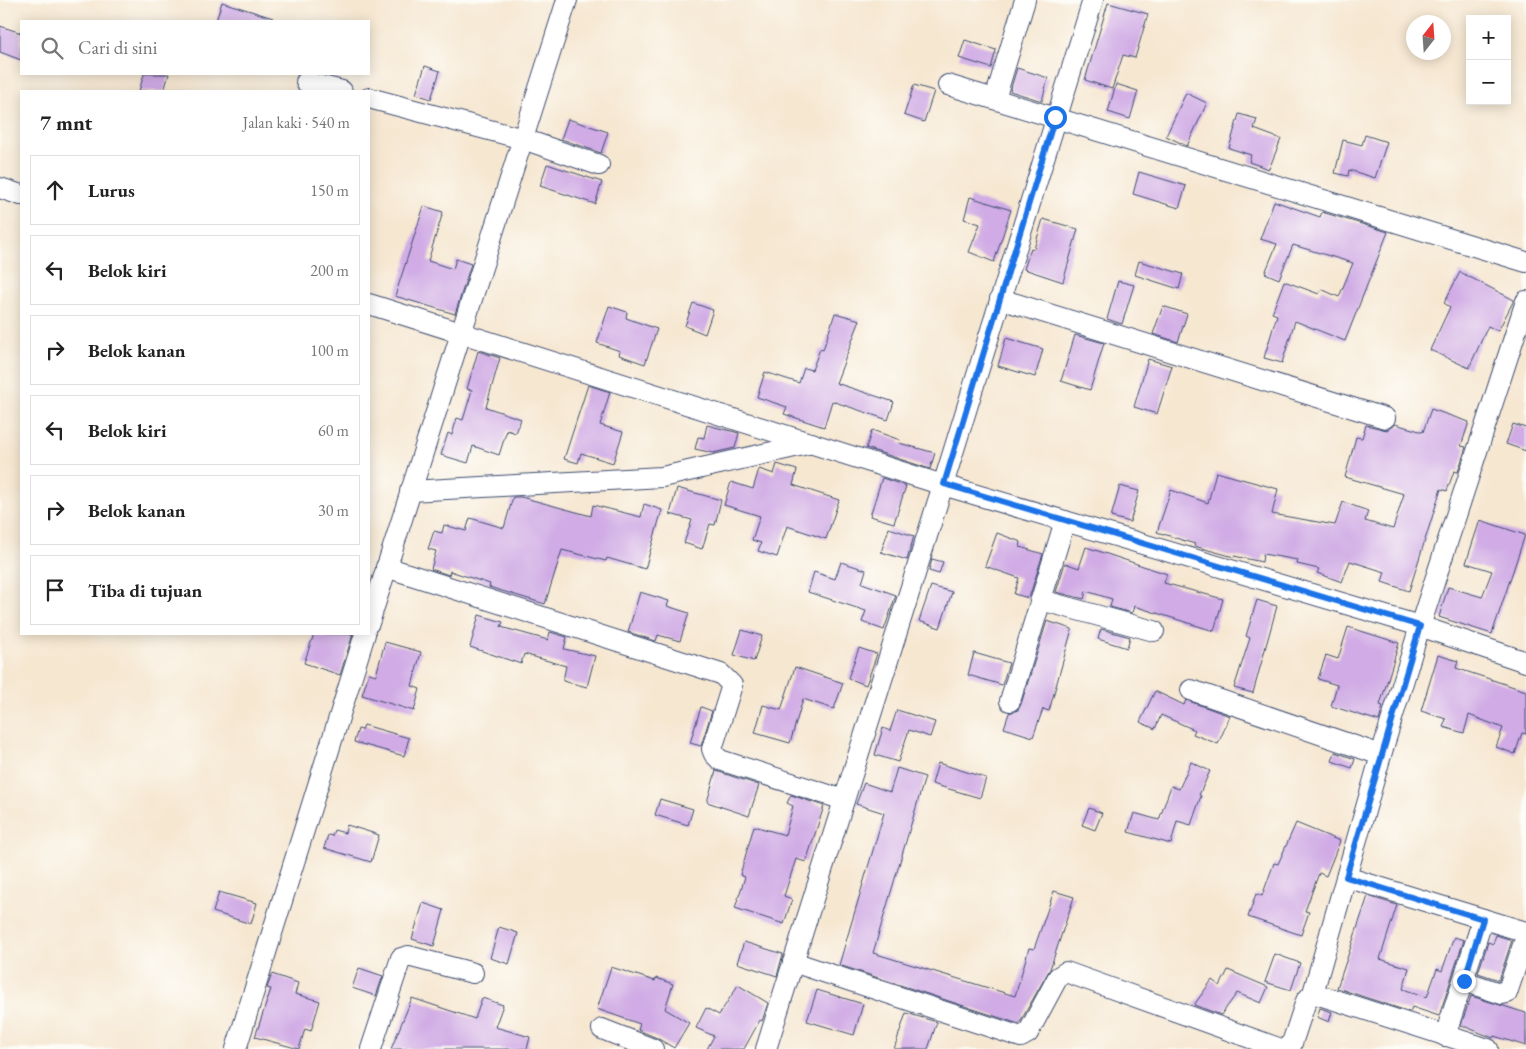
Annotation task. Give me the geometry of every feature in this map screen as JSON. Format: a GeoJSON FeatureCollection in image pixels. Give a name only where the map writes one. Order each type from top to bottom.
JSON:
{"type":"FeatureCollection","features":[{"type":"Feature","properties":{"kind":"street"},"geometry":{"type":"LineString","coordinates":[[370,620],[567,0]]}},
{"type":"Feature","properties":{"kind":"street"},"geometry":{"type":"LineString","coordinates":[[995,99],[1025,0]]}},
{"type":"Feature","properties":{"kind":"street"},"geometry":{"type":"LineString","coordinates":[[766,1049],[944,484],[1055,117],[1093,0]]}},
{"type":"Feature","properties":{"kind":"street"},"geometry":{"type":"LineString","coordinates":[[306,82],[338,90]]}},
{"type":"Feature","properties":{"kind":"street"},"geometry":{"type":"LineString","coordinates":[[948,86],[1055,117],[1526,262]]}},
{"type":"Feature","properties":{"kind":"street"},"geometry":{"type":"LineString","coordinates":[[370,98],[523,139],[599,165]]}},
{"type":"Feature","properties":{"kind":"street"},"geometry":{"type":"LineString","coordinates":[[0,188],[20,195]]}},
{"type":"Feature","properties":{"kind":"street"},"geometry":{"type":"LineString","coordinates":[[1000,299],[1386,418]]}},
{"type":"Feature","properties":{"kind":"street"},"geometry":{"type":"LineString","coordinates":[[1290,1049],[1306,1001],[1314,993],[1381,755],[1420,626],[1526,301]]}},
{"type":"Feature","properties":{"kind":"street"},"geometry":{"type":"LineString","coordinates":[[370,304],[944,484],[1420,626],[1526,662]]}},
{"type":"Feature","properties":{"kind":"street"},"geometry":{"type":"LineString","coordinates":[[410,491],[662,477],[812,443]]}},
{"type":"Feature","properties":{"kind":"street"},"geometry":{"type":"LineString","coordinates":[[1010,701],[1065,521]]}},
{"type":"Feature","properties":{"kind":"street"},"geometry":{"type":"LineString","coordinates":[[386,567],[721,674],[732,685],[712,749],[714,754],[720,760],[844,800]]}},
{"type":"Feature","properties":{"kind":"street"},"geometry":{"type":"LineString","coordinates":[[1041,600],[1154,631]]}},
{"type":"Feature","properties":{"kind":"street"},"geometry":{"type":"LineString","coordinates":[[236,1049],[365,635]]}},
{"type":"Feature","properties":{"kind":"street"},"geometry":{"type":"LineString","coordinates":[[1191,690],[1381,755]]}},
{"type":"Feature","properties":{"kind":"street"},"geometry":{"type":"LineString","coordinates":[[1346,877],[1526,932]]}},
{"type":"Feature","properties":{"kind":"street"},"geometry":{"type":"LineString","coordinates":[[1445,1036],[1483,919]]}},
{"type":"Feature","properties":{"kind":"street"},"geometry":{"type":"LineString","coordinates":[[1464,981],[1502,994],[1507,993],[1526,936]]}},
{"type":"Feature","properties":{"kind":"street"},"geometry":{"type":"LineString","coordinates":[[371,1049],[401,958],[408,956],[473,973]]}},
{"type":"Feature","properties":{"kind":"street"},"geometry":{"type":"LineString","coordinates":[[793,962],[1021,1037],[1028,1033],[1058,977],[1066,972],[1281,1049]]}},
{"type":"Feature","properties":{"kind":"street"},"geometry":{"type":"LineString","coordinates":[[1314,993],[1488,1049]]}},
{"type":"Feature","properties":{"kind":"street"},"geometry":{"type":"LineString","coordinates":[[602,1029],[653,1049]]}},
{"type":"Feature","properties":{"kind":"building"},"geometry":{"type":"Polygon","coordinates":[[[222,2],[273,18],[273,20],[216,20],[222,2]]]}},
{"type":"Feature","properties":{"kind":"building"},"geometry":{"type":"Polygon","coordinates":[[[1108,3],[1148,14],[1135,58],[1123,55],[1112,89],[1085,80],[1108,3]]]}},
{"type":"Feature","properties":{"kind":"building"},"geometry":{"type":"Polygon","coordinates":[[[0,26],[20,33],[20,60],[0,52],[0,26]]]}},
{"type":"Feature","properties":{"kind":"building"},"geometry":{"type":"Polygon","coordinates":[[[965,40],[996,50],[991,68],[959,58],[965,40]]]}},
{"type":"Feature","properties":{"kind":"building"},"geometry":{"type":"Polygon","coordinates":[[[425,66],[440,71],[431,99],[416,94],[425,66]]]}},
{"type":"Feature","properties":{"kind":"building"},"geometry":{"type":"Polygon","coordinates":[[[1017,68],[1048,78],[1042,101],[1010,91],[1017,68]]]}},
{"type":"Feature","properties":{"kind":"building"},"geometry":{"type":"Polygon","coordinates":[[[144,75],[169,75],[164,90],[139,90],[144,75]]]}},
{"type":"Feature","properties":{"kind":"building"},"geometry":{"type":"Polygon","coordinates":[[[1116,84],[1138,91],[1130,119],[1108,112],[1116,84]]]}},
{"type":"Feature","properties":{"kind":"building"},"geometry":{"type":"Polygon","coordinates":[[[914,85],[934,91],[924,122],[904,115],[914,85]]]}},
{"type":"Feature","properties":{"kind":"building"},"geometry":{"type":"Polygon","coordinates":[[[1186,93],[1207,103],[1187,146],[1166,136],[1186,93]]]}},
{"type":"Feature","properties":{"kind":"building"},"geometry":{"type":"Polygon","coordinates":[[[1239,114],[1257,119],[1254,129],[1281,139],[1269,169],[1249,162],[1251,155],[1229,148],[1239,114]]]}},
{"type":"Feature","properties":{"kind":"building"},"geometry":{"type":"Polygon","coordinates":[[[568,119],[608,132],[601,153],[561,139],[568,119]]]}},
{"type":"Feature","properties":{"kind":"building"},"geometry":{"type":"Polygon","coordinates":[[[1365,135],[1387,142],[1375,178],[1349,170],[1348,176],[1335,173],[1343,140],[1362,145],[1365,135]]]}},
{"type":"Feature","properties":{"kind":"building"},"geometry":{"type":"Polygon","coordinates":[[[547,164],[602,182],[595,204],[540,186],[547,164]]]}},
{"type":"Feature","properties":{"kind":"building"},"geometry":{"type":"Polygon","coordinates":[[[1139,172],[1186,186],[1179,208],[1133,194],[1139,172]]]}},
{"type":"Feature","properties":{"kind":"building"},"geometry":{"type":"Polygon","coordinates":[[[970,197],[1011,210],[994,262],[969,252],[980,224],[964,219],[970,197]]]}},
{"type":"Feature","properties":{"kind":"building"},"geometry":{"type":"Polygon","coordinates":[[[1274,201],[1320,217],[1322,212],[1388,232],[1345,341],[1295,321],[1282,363],[1264,358],[1277,315],[1272,313],[1284,281],[1319,294],[1321,289],[1339,297],[1353,263],[1293,245],[1279,279],[1265,273],[1277,244],[1260,239],[1274,201]]]}},
{"type":"Feature","properties":{"kind":"building"},"geometry":{"type":"Polygon","coordinates":[[[424,206],[443,212],[428,261],[453,269],[456,259],[471,264],[455,314],[395,296],[424,206]]]}},
{"type":"Feature","properties":{"kind":"building"},"geometry":{"type":"Polygon","coordinates":[[[1043,219],[1078,229],[1063,282],[1024,269],[1031,248],[1034,249],[1043,219]]]}},
{"type":"Feature","properties":{"kind":"building"},"geometry":{"type":"Polygon","coordinates":[[[1139,261],[1183,274],[1179,289],[1135,275],[1139,261]]]}},
{"type":"Feature","properties":{"kind":"building"},"geometry":{"type":"Polygon","coordinates":[[[1460,272],[1514,300],[1498,331],[1488,326],[1469,368],[1430,350],[1450,307],[1444,303],[1460,272]]]}},
{"type":"Feature","properties":{"kind":"building"},"geometry":{"type":"Polygon","coordinates":[[[1118,281],[1134,285],[1122,324],[1107,319],[1118,281]]]}},
{"type":"Feature","properties":{"kind":"building"},"geometry":{"type":"Polygon","coordinates":[[[693,303],[713,310],[705,334],[685,326],[693,303]]]}},
{"type":"Feature","properties":{"kind":"building"},"geometry":{"type":"Polygon","coordinates":[[[609,306],[627,312],[626,318],[657,329],[645,364],[619,355],[620,351],[597,343],[609,306]]]}},
{"type":"Feature","properties":{"kind":"building"},"geometry":{"type":"Polygon","coordinates":[[[1163,306],[1187,314],[1178,342],[1153,334],[1163,306]]]}},
{"type":"Feature","properties":{"kind":"building"},"geometry":{"type":"Polygon","coordinates":[[[835,313],[860,320],[836,383],[894,402],[888,420],[832,401],[824,427],[784,414],[787,407],[757,397],[765,372],[799,383],[804,368],[812,370],[820,349],[823,350],[835,313]]]}},
{"type":"Feature","properties":{"kind":"building"},"geometry":{"type":"Polygon","coordinates":[[[1075,335],[1104,343],[1090,390],[1061,381],[1075,335]]]}},
{"type":"Feature","properties":{"kind":"building"},"geometry":{"type":"Polygon","coordinates":[[[1006,338],[1043,349],[1035,377],[998,366],[1006,338]]]}},
{"type":"Feature","properties":{"kind":"building"},"geometry":{"type":"Polygon","coordinates":[[[478,351],[500,358],[486,407],[521,419],[516,433],[507,430],[499,455],[473,446],[468,463],[441,455],[448,433],[452,435],[457,418],[463,420],[472,390],[467,389],[478,351]]]}},
{"type":"Feature","properties":{"kind":"building"},"geometry":{"type":"Polygon","coordinates":[[[1148,359],[1172,366],[1157,414],[1134,407],[1148,359]]]}},
{"type":"Feature","properties":{"kind":"building"},"geometry":{"type":"Polygon","coordinates":[[[588,385],[610,392],[600,425],[623,432],[613,463],[581,453],[578,463],[564,459],[588,385]]]}},
{"type":"Feature","properties":{"kind":"building"},"geometry":{"type":"Polygon","coordinates":[[[1431,409],[1469,422],[1461,446],[1466,447],[1458,472],[1454,471],[1447,491],[1441,489],[1409,591],[1382,582],[1385,572],[1350,561],[1342,582],[1317,573],[1319,569],[1297,564],[1298,560],[1263,554],[1262,562],[1234,557],[1194,546],[1195,544],[1157,532],[1171,490],[1208,503],[1216,472],[1278,489],[1272,514],[1335,525],[1343,502],[1368,511],[1365,521],[1393,529],[1404,494],[1345,477],[1356,437],[1362,438],[1366,425],[1387,430],[1395,424],[1423,432],[1431,409]]]}},
{"type":"Feature","properties":{"kind":"building"},"geometry":{"type":"Polygon","coordinates":[[[1513,424],[1526,428],[1526,451],[1506,444],[1513,424]]]}},
{"type":"Feature","properties":{"kind":"building"},"geometry":{"type":"Polygon","coordinates":[[[707,425],[739,433],[735,448],[713,453],[695,449],[698,437],[704,438],[707,425]]]}},
{"type":"Feature","properties":{"kind":"building"},"geometry":{"type":"Polygon","coordinates":[[[872,430],[900,440],[899,443],[935,453],[930,469],[866,448],[872,430]]]}},
{"type":"Feature","properties":{"kind":"building"},"geometry":{"type":"Polygon","coordinates":[[[777,464],[797,470],[793,485],[839,500],[826,539],[787,526],[777,557],[758,551],[761,543],[752,540],[760,516],[724,505],[731,482],[753,489],[759,469],[774,474],[777,464]]]}},
{"type":"Feature","properties":{"kind":"building"},"geometry":{"type":"Polygon","coordinates":[[[882,478],[906,486],[894,523],[870,516],[882,478]]]}},
{"type":"Feature","properties":{"kind":"building"},"geometry":{"type":"Polygon","coordinates":[[[1120,486],[1139,491],[1130,522],[1111,517],[1120,486]]]}},
{"type":"Feature","properties":{"kind":"building"},"geometry":{"type":"Polygon","coordinates":[[[677,488],[721,500],[715,525],[710,524],[702,549],[684,543],[692,520],[670,514],[677,488]]]}},
{"type":"Feature","properties":{"kind":"building"},"geometry":{"type":"Polygon","coordinates":[[[513,497],[521,497],[591,516],[593,505],[641,517],[644,504],[662,510],[645,569],[607,558],[606,561],[562,550],[545,604],[489,587],[490,584],[450,571],[449,575],[431,569],[436,551],[428,549],[434,531],[442,533],[444,525],[466,531],[470,518],[504,528],[513,497]]]}},
{"type":"Feature","properties":{"kind":"building"},"geometry":{"type":"Polygon","coordinates":[[[1480,520],[1525,535],[1492,634],[1439,617],[1448,587],[1482,597],[1492,571],[1466,563],[1480,520]]]}},
{"type":"Feature","properties":{"kind":"building"},"geometry":{"type":"Polygon","coordinates":[[[889,528],[914,536],[907,560],[881,552],[889,528]]]}},
{"type":"Feature","properties":{"kind":"building"},"geometry":{"type":"Polygon","coordinates":[[[997,533],[1021,542],[1020,547],[1043,554],[1029,598],[1014,594],[1019,578],[985,566],[997,533]]]}},
{"type":"Feature","properties":{"kind":"building"},"geometry":{"type":"Polygon","coordinates":[[[1086,547],[1167,574],[1164,583],[1223,599],[1214,631],[1134,606],[1132,613],[1110,607],[1112,599],[1086,591],[1084,599],[1056,592],[1065,563],[1079,568],[1086,547]]]}},
{"type":"Feature","properties":{"kind":"building"},"geometry":{"type":"Polygon","coordinates":[[[932,559],[943,562],[939,574],[929,571],[932,559]]]}},
{"type":"Feature","properties":{"kind":"building"},"geometry":{"type":"Polygon","coordinates":[[[841,562],[866,570],[862,583],[896,595],[884,630],[862,622],[866,611],[808,592],[814,572],[835,579],[841,562]]]}},
{"type":"Feature","properties":{"kind":"building"},"geometry":{"type":"Polygon","coordinates":[[[931,586],[952,592],[940,628],[919,621],[931,586]]]}},
{"type":"Feature","properties":{"kind":"building"},"geometry":{"type":"Polygon","coordinates":[[[640,592],[669,601],[667,606],[689,613],[680,641],[658,635],[656,641],[628,632],[640,592]]]}},
{"type":"Feature","properties":{"kind":"building"},"geometry":{"type":"Polygon","coordinates":[[[1257,600],[1277,606],[1253,693],[1234,688],[1250,638],[1246,636],[1257,600]]]}},
{"type":"Feature","properties":{"kind":"building"},"geometry":{"type":"Polygon","coordinates":[[[479,615],[503,622],[501,627],[548,640],[550,632],[567,637],[564,649],[595,656],[587,687],[563,681],[566,666],[524,654],[521,664],[470,647],[479,615]]]}},
{"type":"Feature","properties":{"kind":"building"},"geometry":{"type":"Polygon","coordinates":[[[1047,621],[1072,629],[1049,711],[1043,709],[1033,737],[1004,728],[1009,713],[1018,710],[1021,704],[1047,621]]]}},
{"type":"Feature","properties":{"kind":"building"},"geometry":{"type":"Polygon","coordinates":[[[1348,627],[1399,643],[1380,705],[1383,706],[1379,721],[1331,706],[1337,685],[1318,679],[1326,655],[1338,659],[1348,627]]]}},
{"type":"Feature","properties":{"kind":"building"},"geometry":{"type":"Polygon","coordinates":[[[1101,629],[1130,637],[1127,648],[1098,639],[1101,629]]]}},
{"type":"Feature","properties":{"kind":"building"},"geometry":{"type":"Polygon","coordinates":[[[742,630],[762,636],[754,661],[734,655],[742,630]]]}},
{"type":"Feature","properties":{"kind":"building"},"geometry":{"type":"Polygon","coordinates":[[[314,635],[353,635],[340,675],[304,663],[314,635]]]}},
{"type":"Feature","properties":{"kind":"building"},"geometry":{"type":"Polygon","coordinates":[[[385,642],[421,652],[412,686],[420,689],[414,711],[362,695],[369,673],[376,675],[385,642]]]}},
{"type":"Feature","properties":{"kind":"building"},"geometry":{"type":"Polygon","coordinates":[[[859,648],[877,654],[866,685],[848,678],[859,648]]]}},
{"type":"Feature","properties":{"kind":"building"},"geometry":{"type":"Polygon","coordinates":[[[974,653],[1009,663],[1002,685],[968,675],[974,653]]]}},
{"type":"Feature","properties":{"kind":"building"},"geometry":{"type":"Polygon","coordinates":[[[1438,655],[1458,661],[1456,668],[1526,691],[1526,734],[1522,733],[1515,754],[1496,747],[1503,728],[1469,715],[1464,733],[1443,727],[1446,719],[1421,711],[1438,655]]]}},
{"type":"Feature","properties":{"kind":"building"},"geometry":{"type":"Polygon","coordinates":[[[795,667],[843,683],[834,709],[803,699],[790,743],[755,733],[763,705],[781,710],[795,667]]]}},
{"type":"Feature","properties":{"kind":"building"},"geometry":{"type":"Polygon","coordinates":[[[1155,691],[1184,705],[1186,700],[1230,716],[1218,744],[1193,734],[1195,730],[1161,715],[1155,729],[1140,722],[1155,691]]]}},
{"type":"Feature","properties":{"kind":"building"},"geometry":{"type":"Polygon","coordinates":[[[701,707],[712,711],[701,746],[690,743],[701,707]]]}},
{"type":"Feature","properties":{"kind":"building"},"geometry":{"type":"Polygon","coordinates":[[[897,710],[935,722],[930,737],[909,730],[898,762],[875,755],[883,728],[890,731],[897,710]]]}},
{"type":"Feature","properties":{"kind":"building"},"geometry":{"type":"Polygon","coordinates":[[[364,725],[409,738],[404,756],[354,742],[358,729],[362,730],[364,725]]]}},
{"type":"Feature","properties":{"kind":"building"},"geometry":{"type":"Polygon","coordinates":[[[1335,752],[1355,759],[1352,768],[1332,761],[1335,752]]]}},
{"type":"Feature","properties":{"kind":"building"},"geometry":{"type":"Polygon","coordinates":[[[1191,762],[1210,771],[1199,795],[1201,796],[1191,825],[1177,821],[1171,844],[1128,832],[1134,813],[1159,820],[1171,786],[1179,789],[1191,762]]]}},
{"type":"Feature","properties":{"kind":"building"},"geometry":{"type":"Polygon","coordinates":[[[938,763],[986,778],[980,798],[932,784],[938,763]]]}},
{"type":"Feature","properties":{"kind":"building"},"geometry":{"type":"Polygon","coordinates":[[[897,768],[925,777],[873,953],[1015,996],[1029,948],[1034,949],[1054,891],[1074,897],[1050,969],[1019,1024],[839,965],[884,813],[856,804],[864,783],[890,792],[897,768]]]}},
{"type":"Feature","properties":{"kind":"building"},"geometry":{"type":"Polygon","coordinates":[[[716,771],[759,785],[749,816],[707,802],[716,771]]]}},
{"type":"Feature","properties":{"kind":"building"},"geometry":{"type":"Polygon","coordinates":[[[791,795],[824,806],[806,862],[796,859],[784,896],[792,899],[784,924],[735,908],[745,877],[740,875],[754,826],[785,835],[793,806],[787,803],[791,795]]]}},
{"type":"Feature","properties":{"kind":"building"},"geometry":{"type":"Polygon","coordinates":[[[660,799],[693,809],[688,825],[655,815],[660,799]]]}},
{"type":"Feature","properties":{"kind":"building"},"geometry":{"type":"Polygon","coordinates":[[[1089,808],[1102,813],[1095,830],[1082,825],[1089,808]]]}},
{"type":"Feature","properties":{"kind":"building"},"geometry":{"type":"Polygon","coordinates":[[[1296,823],[1340,841],[1326,876],[1319,873],[1305,911],[1309,912],[1301,935],[1248,917],[1256,894],[1262,896],[1274,863],[1278,864],[1296,823]]]}},
{"type":"Feature","properties":{"kind":"building"},"geometry":{"type":"Polygon","coordinates":[[[347,825],[379,835],[371,862],[324,848],[328,835],[332,836],[334,830],[345,833],[347,825]]]}},
{"type":"Feature","properties":{"kind":"building"},"geometry":{"type":"Polygon","coordinates":[[[219,892],[257,903],[251,924],[213,912],[219,892]]]}},
{"type":"Feature","properties":{"kind":"building"},"geometry":{"type":"Polygon","coordinates":[[[1368,896],[1397,905],[1380,959],[1409,968],[1403,989],[1427,997],[1437,969],[1442,971],[1454,937],[1464,940],[1439,1016],[1412,1007],[1410,1012],[1337,988],[1368,896]]]}},
{"type":"Feature","properties":{"kind":"building"},"geometry":{"type":"Polygon","coordinates":[[[423,903],[444,910],[434,946],[412,939],[423,903]]]}},
{"type":"Feature","properties":{"kind":"building"},"geometry":{"type":"Polygon","coordinates":[[[499,927],[518,933],[509,964],[490,958],[499,927]]]}},
{"type":"Feature","properties":{"kind":"building"},"geometry":{"type":"Polygon","coordinates":[[[1496,935],[1512,940],[1499,980],[1478,973],[1488,942],[1493,944],[1496,935]]]}},
{"type":"Feature","properties":{"kind":"building"},"geometry":{"type":"Polygon","coordinates":[[[744,942],[783,954],[777,976],[737,963],[744,942]]]}},
{"type":"Feature","properties":{"kind":"building"},"geometry":{"type":"Polygon","coordinates":[[[1275,954],[1300,963],[1291,990],[1265,982],[1275,954]]]}},
{"type":"Feature","properties":{"kind":"building"},"geometry":{"type":"Polygon","coordinates":[[[611,967],[655,981],[656,978],[673,984],[665,1009],[689,1023],[674,1048],[638,1030],[640,1024],[597,1009],[611,967]]]}},
{"type":"Feature","properties":{"kind":"building"},"geometry":{"type":"Polygon","coordinates":[[[359,968],[383,976],[376,996],[352,988],[359,968]]]}},
{"type":"Feature","properties":{"kind":"building"},"geometry":{"type":"Polygon","coordinates":[[[1228,970],[1268,987],[1261,1003],[1237,993],[1221,1015],[1194,1005],[1212,980],[1220,986],[1228,970]]]}},
{"type":"Feature","properties":{"kind":"building"},"geometry":{"type":"Polygon","coordinates":[[[272,974],[298,983],[295,994],[320,1001],[311,1031],[305,1029],[299,1049],[255,1037],[271,989],[267,988],[272,974]]]}},
{"type":"Feature","properties":{"kind":"building"},"geometry":{"type":"Polygon","coordinates":[[[738,985],[768,1003],[762,1021],[760,1020],[744,1049],[707,1049],[714,1036],[696,1028],[706,1008],[719,1015],[738,985]]]}},
{"type":"Feature","properties":{"kind":"building"},"geometry":{"type":"Polygon","coordinates":[[[817,990],[863,1004],[854,1035],[807,1021],[817,990]]]}},
{"type":"Feature","properties":{"kind":"building"},"geometry":{"type":"Polygon","coordinates":[[[1471,996],[1526,1013],[1526,1046],[1494,1036],[1493,1038],[1461,1025],[1471,996]]]}},
{"type":"Feature","properties":{"kind":"building"},"geometry":{"type":"Polygon","coordinates":[[[412,998],[475,1019],[482,998],[503,1005],[495,1027],[530,1037],[527,1049],[391,1049],[412,998]]]}},
{"type":"Feature","properties":{"kind":"building"},"geometry":{"type":"Polygon","coordinates":[[[1320,1008],[1332,1012],[1329,1022],[1317,1017],[1320,1008]]]}},
{"type":"Feature","properties":{"kind":"building"},"geometry":{"type":"Polygon","coordinates":[[[906,1013],[937,1022],[928,1049],[894,1049],[906,1013]]]}},
{"type":"Feature","properties":{"kind":"route"},"geometry":{"type":"LineString","coordinates":[[1055,117],[944,484],[1420,626],[1346,877],[1483,919],[1464,981]]}}]}
